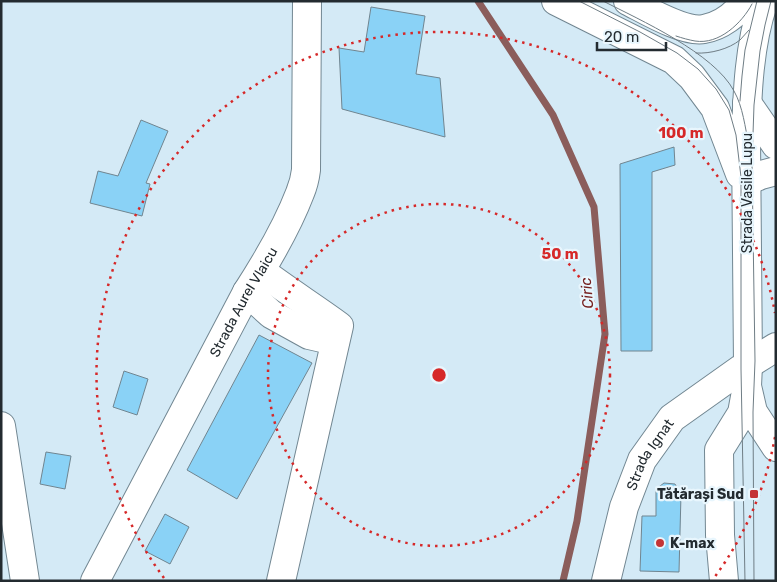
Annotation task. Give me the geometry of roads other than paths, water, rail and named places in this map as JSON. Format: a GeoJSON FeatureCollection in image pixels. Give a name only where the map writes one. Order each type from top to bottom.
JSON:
{"type":"FeatureCollection","features":[{"type":"Feature","properties":{"kind":"street","name":"Strada Aurel Vlaicu"},"geometry":{"type":"LineString","coordinates":[[95,581],[286,224],[301,192],[306,170],[308,1]]}},
{"type":"Feature","properties":{"kind":"street"},"geometry":{"type":"LineString","coordinates":[[556,1],[674,60],[692,77],[715,108],[747,187],[761,175],[776,171]]}},
{"type":"Feature","properties":{"kind":"street"},"geometry":{"type":"LineString","coordinates":[[628,1],[681,26],[702,29],[717,24],[733,14],[746,1]]}},
{"type":"Feature","properties":{"kind":"street","name":"Strada Vasile Lupu"},"geometry":{"type":"LineString","coordinates":[[764,1],[752,50],[747,103],[748,376],[753,412],[776,448]]}},
{"type":"Feature","properties":{"kind":"street"},"geometry":{"type":"LineString","coordinates":[[747,103],[776,145]]}},
{"type":"Feature","properties":{"kind":"street"},"geometry":{"type":"LineString","coordinates":[[254,281],[282,287],[316,309],[337,334],[281,581]]}},
{"type":"Feature","properties":{"kind":"street","name":"Strada Ignat"},"geometry":{"type":"LineString","coordinates":[[606,581],[624,507],[642,460],[672,418],[748,376],[776,348]]}},
{"type":"Feature","properties":{"kind":"street","name":"Strada Vasile Lupu"},"geometry":{"type":"LineString","coordinates":[[724,581],[720,535],[719,450],[742,413],[748,376]]}},
{"type":"Feature","properties":{"kind":"street"},"geometry":{"type":"LineString","coordinates":[[1,426],[25,581]]}},
{"type":"Feature","properties":{"kind":"waterway","name":"Ciric"},"geometry":{"type":"LineString","coordinates":[[478,1],[553,115],[594,207],[605,334],[577,521],[563,581]]}},
{"type":"Feature","properties":{"kind":"tram line"},"geometry":{"type":"LineString","coordinates":[[579,1],[677,53],[698,69],[716,89],[729,110],[736,135],[741,177],[741,369],[745,581]]}},
{"type":"Feature","properties":{"kind":"tram line"},"geometry":{"type":"LineString","coordinates":[[603,1],[675,39],[694,51],[724,77],[740,104],[749,146]]}},
{"type":"Feature","properties":{"kind":"tram line"},"geometry":{"type":"LineString","coordinates":[[740,101],[745,50],[757,1]]}},
{"type":"Feature","properties":{"kind":"tram line"},"geometry":{"type":"LineString","coordinates":[[754,581],[753,412],[755,361],[752,163],[754,105],[760,51],[771,1]]}},
{"type":"Feature","properties":{"kind":"tram line"},"geometry":{"type":"LineString","coordinates":[[676,36],[695,41],[713,40],[736,25],[752,4]]}},
{"type":"Feature","properties":{"kind":"tram line"},"geometry":{"type":"LineString","coordinates":[[696,53],[713,52],[730,46],[740,40],[749,30]]}},
{"type":"Feature","properties":{"kind":"place","name":"Tătărași Sud"},"geometry":{"type":"Point","coordinates":[754,494]}},
{"type":"Feature","properties":{"kind":"place","name":"K-max"},"geometry":{"type":"Point","coordinates":[660,543]}}]}
